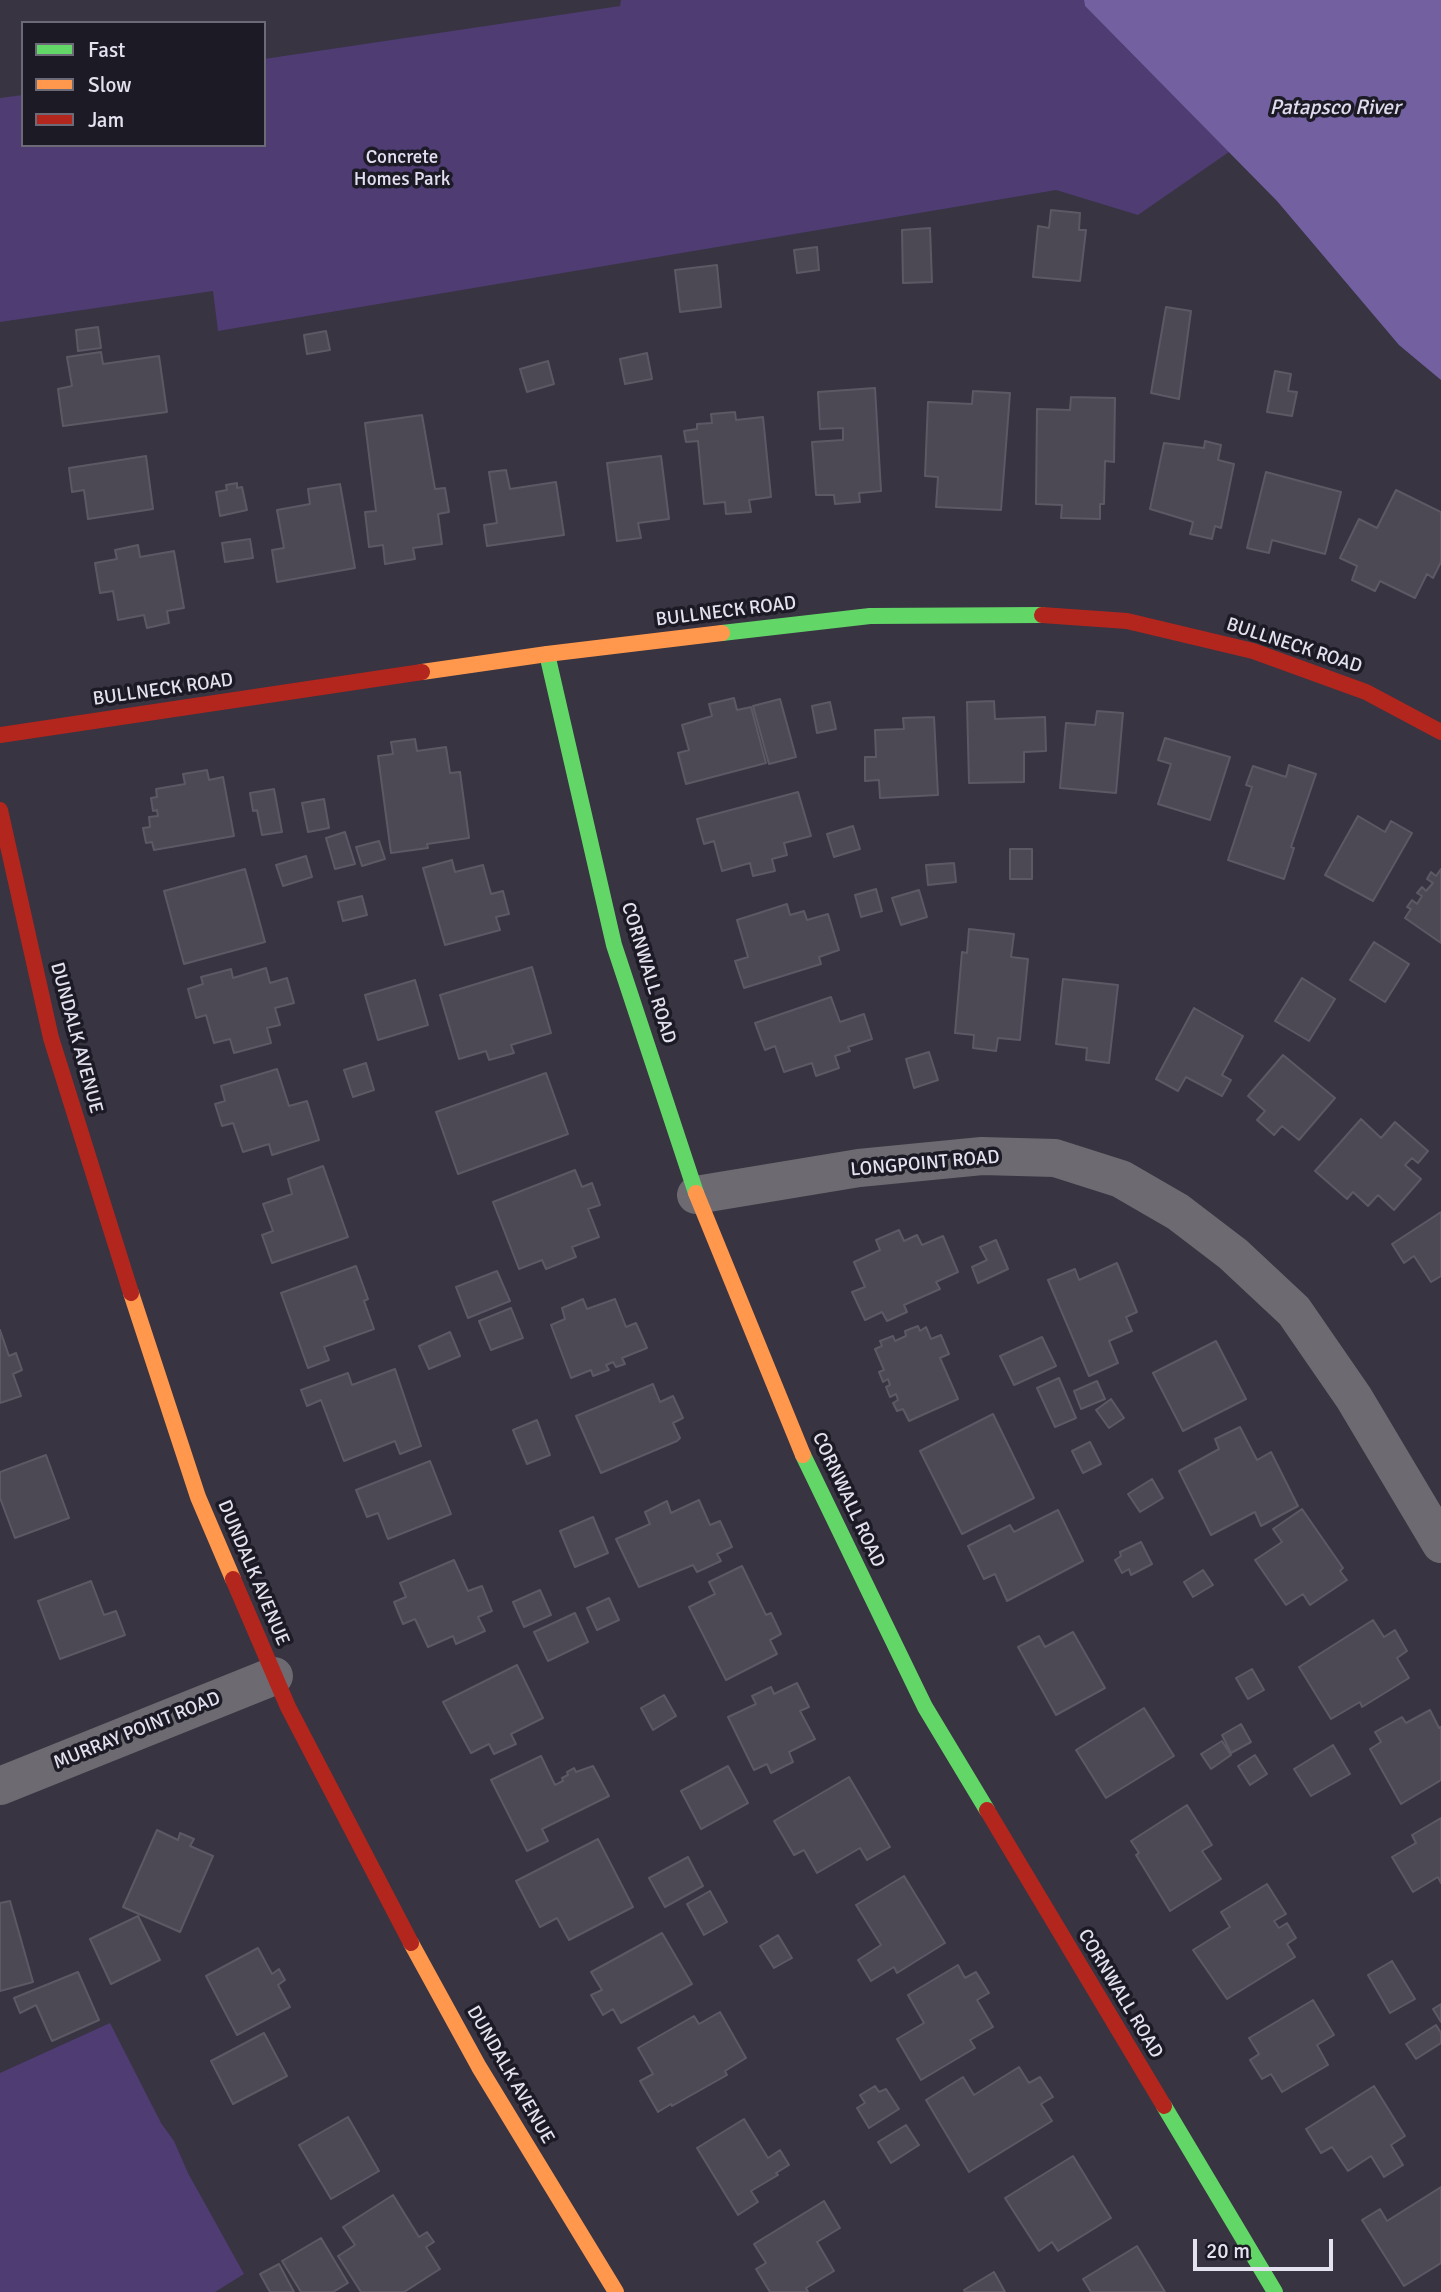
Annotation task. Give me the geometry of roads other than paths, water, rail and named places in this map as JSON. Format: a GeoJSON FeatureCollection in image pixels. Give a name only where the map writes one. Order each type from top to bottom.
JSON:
{"type":"FeatureCollection","features":[{"type":"Feature","properties":{"kind":"street","name":"BULLNECK ROAD"},"geometry":{"type":"LineString","coordinates":[[0,736],[547,654],[870,616],[1031,614],[1127,621],[1253,651],[1366,692],[1441,732]]}},
{"type":"Feature","properties":{"kind":"street","name":"CORNWALL ROAD"},"geometry":{"type":"LineString","coordinates":[[547,654],[614,944],[696,1195],[812,1477],[925,1707],[1275,2292]]}},
{"type":"Feature","properties":{"kind":"street","name":"DUNDALK AVENUE"},"geometry":{"type":"LineString","coordinates":[[0,810],[51,1038],[111,1233],[198,1497],[274,1676],[385,1895],[479,2067],[616,2292]]}},
{"type":"Feature","properties":{"kind":"street","name":"LONGPOINT ROAD"},"geometry":{"type":"LineString","coordinates":[[696,1195],[859,1168],[982,1156],[1055,1158],[1121,1179],[1178,1212],[1233,1254],[1294,1311],[1354,1398],[1441,1544]]}},
{"type":"Feature","properties":{"kind":"street","name":"MURRAY POINT ROAD"},"geometry":{"type":"LineString","coordinates":[[0,1786],[274,1676]]}},
{"type":"Feature","properties":{"kind":"water","name":"Patapsco River"},"geometry":{"type":"Polygon","coordinates":[[[1084,0],[1441,0],[1441,380],[1399,345],[1277,201],[1085,6],[1084,0]]]}},
{"type":"Feature","properties":{"kind":"park label","name":"Concrete Homes Park"},"geometry":{"type":"Point","coordinates":[402,169]}}]}
